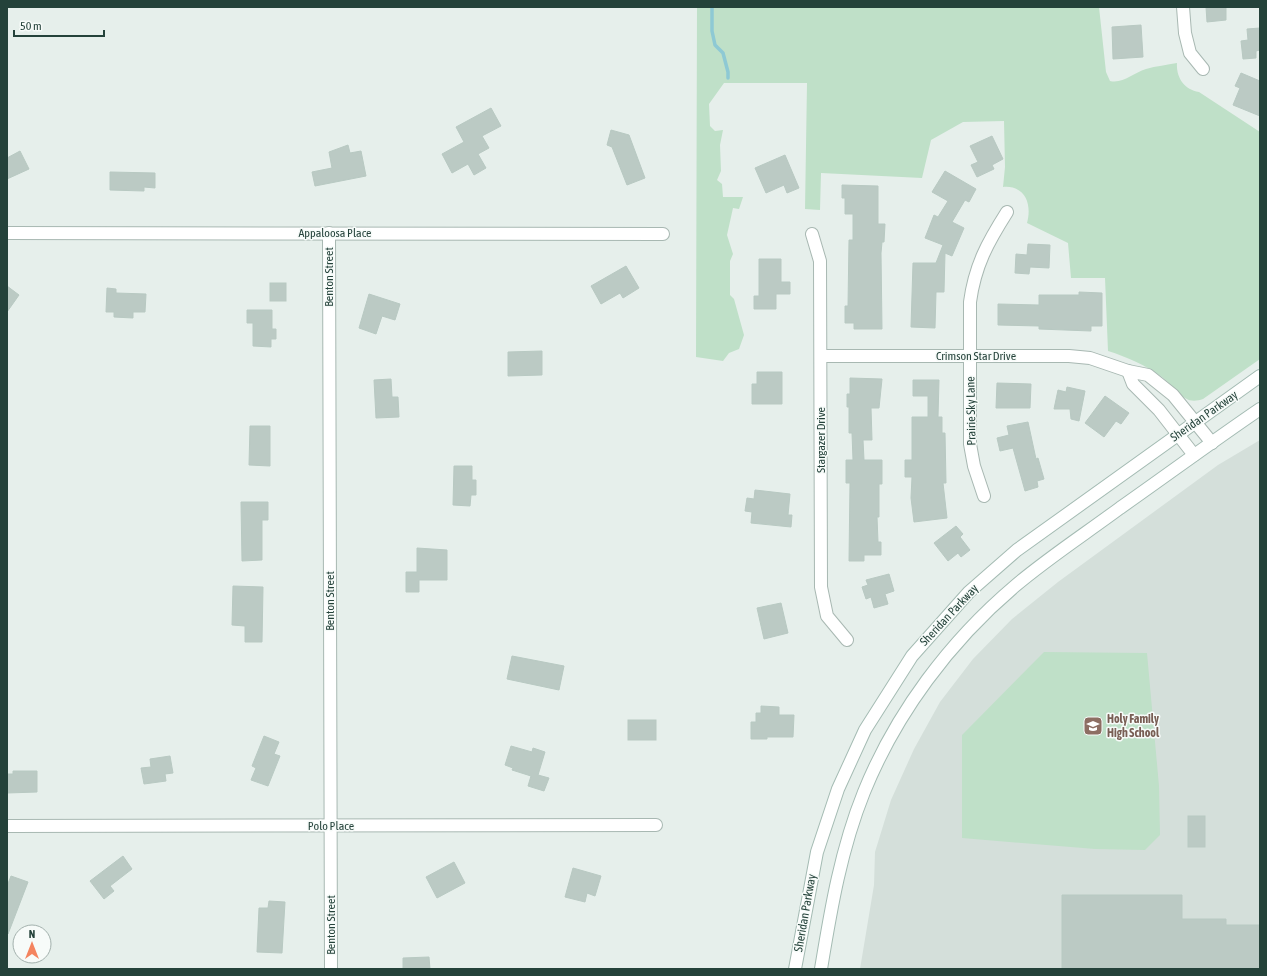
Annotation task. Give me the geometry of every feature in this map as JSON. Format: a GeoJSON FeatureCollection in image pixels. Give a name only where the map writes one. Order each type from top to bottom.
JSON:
{"type":"FeatureCollection","features":[{"type":"Feature","properties":{"kind":"street"},"geometry":{"type":"LineString","coordinates":[[1183,7],[1185,33],[1190,52],[1203,69]]}},
{"type":"Feature","properties":{"kind":"street","name":"Prairie Sky Lane"},"geometry":{"type":"LineString","coordinates":[[984,496],[974,466],[970,444],[970,302],[973,282],[986,247],[1007,212]]}},
{"type":"Feature","properties":{"kind":"street","name":"Benton Street"},"geometry":{"type":"LineString","coordinates":[[329,233],[331,969]]}},
{"type":"Feature","properties":{"kind":"street","name":"Appaloosa Place"},"geometry":{"type":"LineString","coordinates":[[7,234],[663,234]]}},
{"type":"Feature","properties":{"kind":"street","name":"Stargazer Drive"},"geometry":{"type":"LineString","coordinates":[[812,234],[820,262],[821,587],[827,616],[847,640]]}},
{"type":"Feature","properties":{"kind":"street","name":"Crimson Star Drive"},"geometry":{"type":"LineString","coordinates":[[821,356],[1069,356],[1090,358],[1111,364],[1128,372],[1148,375],[1173,395],[1212,443]]}},
{"type":"Feature","properties":{"kind":"street"},"geometry":{"type":"LineString","coordinates":[[1128,372],[1133,384],[1159,410],[1194,455]]}},
{"type":"Feature","properties":{"kind":"street","name":"Sheridan Parkway"},"geometry":{"type":"LineString","coordinates":[[795,969],[817,852],[838,789],[865,730],[912,656],[951,610],[1000,564],[1260,376]]}},
{"type":"Feature","properties":{"kind":"street","name":"Sheridan Parkway"},"geometry":{"type":"LineString","coordinates":[[821,969],[838,873],[857,811],[883,751],[905,713],[930,677],[971,627],[1015,586],[1061,550],[1260,409]]}},
{"type":"Feature","properties":{"kind":"street","name":"Polo Place"},"geometry":{"type":"LineString","coordinates":[[7,826],[656,825]]}},
{"type":"Feature","properties":{"kind":"shaded area","name":"Holy Family High School"},"geometry":{"type":"Polygon","coordinates":[[[1260,440],[1260,969],[860,969],[874,885],[875,852],[891,800],[914,749],[940,702],[973,659],[1012,619],[1058,582],[1218,465],[1260,440]]]}},
{"type":"Feature","properties":{"kind":"green space"},"geometry":{"type":"Polygon","coordinates":[[[697,7],[1099,7],[1106,72],[1110,81],[1115,82],[1124,80],[1146,69],[1177,63],[1178,73],[1185,86],[1199,92],[1260,132],[1260,359],[1203,399],[1194,401],[1182,396],[1165,379],[1149,369],[1108,351],[1105,278],[1071,278],[1068,243],[1027,223],[1029,210],[1026,198],[1017,189],[1003,187],[1005,167],[1004,121],[963,122],[931,140],[922,178],[821,173],[820,210],[805,209],[807,83],[724,83],[709,104],[710,126],[715,131],[723,130],[720,145],[721,171],[717,180],[722,184],[723,197],[743,197],[739,209],[733,208],[727,235],[733,254],[730,261],[730,295],[734,299],[744,335],[739,349],[729,353],[723,361],[696,357],[697,7]]]}},
{"type":"Feature","properties":{"kind":"green space"},"geometry":{"type":"Polygon","coordinates":[[[1044,652],[1147,653],[1159,786],[1160,835],[1145,850],[1095,849],[962,838],[962,735],[1044,652]]]}},
{"type":"Feature","properties":{"kind":"building"},"geometry":{"type":"Polygon","coordinates":[[[1206,7],[1226,7],[1226,20],[1207,22],[1206,7]]]}},
{"type":"Feature","properties":{"kind":"building"},"geometry":{"type":"Polygon","coordinates":[[[1141,25],[1143,57],[1113,59],[1112,27],[1141,25]]]}},
{"type":"Feature","properties":{"kind":"building"},"geometry":{"type":"Polygon","coordinates":[[[1260,28],[1260,50],[1256,51],[1256,58],[1243,59],[1241,41],[1248,40],[1247,29],[1260,28]]]}},
{"type":"Feature","properties":{"kind":"building"},"geometry":{"type":"Polygon","coordinates":[[[1241,73],[1260,81],[1260,116],[1233,105],[1240,88],[1235,86],[1241,73]]]}},
{"type":"Feature","properties":{"kind":"building"},"geometry":{"type":"Polygon","coordinates":[[[491,108],[501,126],[482,136],[489,148],[478,154],[486,168],[474,175],[468,164],[452,173],[442,154],[464,142],[456,127],[491,108]]]}},
{"type":"Feature","properties":{"kind":"building"},"geometry":{"type":"Polygon","coordinates":[[[611,130],[629,135],[645,178],[627,185],[612,147],[607,145],[611,130]]]}},
{"type":"Feature","properties":{"kind":"building"},"geometry":{"type":"Polygon","coordinates":[[[992,136],[1003,159],[992,165],[994,169],[977,177],[971,165],[978,162],[970,146],[992,136]]]}},
{"type":"Feature","properties":{"kind":"building"},"geometry":{"type":"Polygon","coordinates":[[[348,145],[350,153],[361,151],[366,176],[315,186],[312,172],[332,168],[329,152],[348,145]]]}},
{"type":"Feature","properties":{"kind":"building"},"geometry":{"type":"Polygon","coordinates":[[[20,151],[29,169],[7,179],[7,158],[20,151]]]}},
{"type":"Feature","properties":{"kind":"building"},"geometry":{"type":"Polygon","coordinates":[[[785,155],[799,188],[787,193],[784,185],[766,193],[755,168],[785,155]]]}},
{"type":"Feature","properties":{"kind":"building"},"geometry":{"type":"Polygon","coordinates":[[[945,171],[976,189],[969,202],[965,200],[952,222],[964,228],[952,256],[945,253],[944,292],[936,292],[935,328],[911,327],[913,263],[936,263],[943,245],[925,238],[934,215],[938,217],[948,201],[932,192],[945,171]]]}},
{"type":"Feature","properties":{"kind":"building"},"geometry":{"type":"Polygon","coordinates":[[[110,172],[155,173],[155,188],[144,187],[144,191],[110,190],[110,172]]]}},
{"type":"Feature","properties":{"kind":"building"},"geometry":{"type":"Polygon","coordinates":[[[842,185],[878,186],[878,224],[885,224],[884,242],[882,242],[881,253],[882,329],[854,329],[854,323],[845,323],[845,306],[848,306],[849,240],[853,240],[853,214],[845,214],[845,198],[842,198],[842,185]]]}},
{"type":"Feature","properties":{"kind":"building"},"geometry":{"type":"Polygon","coordinates":[[[1028,244],[1050,245],[1049,268],[1030,267],[1029,274],[1015,273],[1016,254],[1027,255],[1028,244]]]}},
{"type":"Feature","properties":{"kind":"building"},"geometry":{"type":"Polygon","coordinates":[[[759,259],[781,259],[781,282],[790,282],[790,294],[776,294],[776,309],[754,309],[754,296],[759,296],[759,259]]]}},
{"type":"Feature","properties":{"kind":"building"},"geometry":{"type":"Polygon","coordinates":[[[626,266],[639,288],[623,298],[620,293],[601,304],[591,286],[626,266]]]}},
{"type":"Feature","properties":{"kind":"building"},"geometry":{"type":"Polygon","coordinates":[[[270,283],[286,283],[286,301],[270,301],[270,283]]]}},
{"type":"Feature","properties":{"kind":"building"},"geometry":{"type":"Polygon","coordinates":[[[7,286],[19,295],[7,312],[7,286]]]}},
{"type":"Feature","properties":{"kind":"building"},"geometry":{"type":"Polygon","coordinates":[[[107,288],[116,289],[116,293],[146,294],[145,312],[133,312],[133,318],[114,317],[114,312],[106,312],[107,288]]]}},
{"type":"Feature","properties":{"kind":"building"},"geometry":{"type":"Polygon","coordinates":[[[1079,292],[1102,293],[1102,326],[1091,326],[1091,331],[1039,329],[1039,326],[998,325],[998,304],[1039,305],[1039,295],[1079,295],[1079,292]]]}},
{"type":"Feature","properties":{"kind":"building"},"geometry":{"type":"Polygon","coordinates":[[[369,294],[400,304],[395,320],[382,316],[376,334],[359,328],[369,294]]]}},
{"type":"Feature","properties":{"kind":"building"},"geometry":{"type":"Polygon","coordinates":[[[247,310],[272,310],[272,329],[276,329],[276,339],[271,339],[271,347],[253,346],[253,323],[247,323],[247,310]]]}},
{"type":"Feature","properties":{"kind":"building"},"geometry":{"type":"Polygon","coordinates":[[[542,351],[542,375],[508,376],[508,352],[542,351]]]}},
{"type":"Feature","properties":{"kind":"building"},"geometry":{"type":"Polygon","coordinates":[[[757,372],[782,372],[782,404],[752,404],[752,384],[757,384],[757,372]]]}},
{"type":"Feature","properties":{"kind":"building"},"geometry":{"type":"Polygon","coordinates":[[[850,378],[882,379],[879,408],[871,408],[872,440],[863,440],[864,460],[882,460],[882,484],[879,484],[879,517],[877,517],[878,542],[881,542],[881,555],[864,555],[864,561],[849,561],[850,483],[846,483],[846,460],[853,460],[852,433],[849,433],[849,407],[847,407],[847,394],[850,394],[850,378]]]}},
{"type":"Feature","properties":{"kind":"building"},"geometry":{"type":"Polygon","coordinates":[[[391,379],[392,397],[398,397],[399,417],[376,418],[374,380],[391,379]]]}},
{"type":"Feature","properties":{"kind":"building"},"geometry":{"type":"Polygon","coordinates":[[[913,380],[939,380],[938,417],[942,417],[942,433],[945,433],[946,483],[943,483],[947,518],[914,522],[911,498],[912,477],[905,477],[905,460],[912,460],[912,417],[928,417],[928,396],[913,396],[913,380]]]}},
{"type":"Feature","properties":{"kind":"building"},"geometry":{"type":"Polygon","coordinates":[[[997,383],[1031,384],[1030,408],[996,408],[997,383]]]}},
{"type":"Feature","properties":{"kind":"building"},"geometry":{"type":"Polygon","coordinates":[[[1067,387],[1085,391],[1079,421],[1071,419],[1070,409],[1054,409],[1058,390],[1066,392],[1067,387]]]}},
{"type":"Feature","properties":{"kind":"building"},"geometry":{"type":"Polygon","coordinates":[[[1105,396],[1129,413],[1121,424],[1116,421],[1104,437],[1085,423],[1105,396]]]}},
{"type":"Feature","properties":{"kind":"building"},"geometry":{"type":"Polygon","coordinates":[[[1028,422],[1036,459],[1038,458],[1044,479],[1037,481],[1038,487],[1025,491],[1013,448],[1000,451],[997,438],[1009,435],[1007,426],[1028,422]]]}},
{"type":"Feature","properties":{"kind":"building"},"geometry":{"type":"Polygon","coordinates":[[[250,426],[270,426],[270,466],[249,465],[250,426]]]}},
{"type":"Feature","properties":{"kind":"building"},"geometry":{"type":"Polygon","coordinates":[[[454,466],[472,466],[472,480],[476,480],[476,495],[471,495],[470,506],[453,505],[454,466]]]}},
{"type":"Feature","properties":{"kind":"building"},"geometry":{"type":"Polygon","coordinates":[[[755,490],[790,494],[788,515],[792,515],[791,527],[751,523],[752,512],[745,511],[747,498],[754,499],[755,490]]]}},
{"type":"Feature","properties":{"kind":"building"},"geometry":{"type":"Polygon","coordinates":[[[241,502],[268,502],[268,520],[262,520],[262,560],[242,561],[241,502]]]}},
{"type":"Feature","properties":{"kind":"building"},"geometry":{"type":"Polygon","coordinates":[[[956,526],[963,534],[960,537],[970,550],[961,557],[958,553],[948,561],[934,543],[956,526]]]}},
{"type":"Feature","properties":{"kind":"building"},"geometry":{"type":"Polygon","coordinates":[[[417,548],[447,550],[447,580],[419,580],[419,592],[406,592],[406,572],[417,572],[417,548]]]}},
{"type":"Feature","properties":{"kind":"building"},"geometry":{"type":"Polygon","coordinates":[[[889,574],[894,591],[885,594],[888,604],[874,608],[871,597],[866,599],[862,587],[868,585],[866,580],[889,574]]]}},
{"type":"Feature","properties":{"kind":"building"},"geometry":{"type":"Polygon","coordinates":[[[233,586],[263,587],[262,642],[245,642],[245,626],[232,625],[233,586]]]}},
{"type":"Feature","properties":{"kind":"building"},"geometry":{"type":"Polygon","coordinates":[[[781,603],[788,633],[764,639],[757,608],[781,603]]]}},
{"type":"Feature","properties":{"kind":"building"},"geometry":{"type":"Polygon","coordinates":[[[512,656],[564,666],[559,690],[507,679],[512,656]]]}},
{"type":"Feature","properties":{"kind":"building"},"geometry":{"type":"Polygon","coordinates":[[[761,706],[779,707],[779,715],[794,715],[793,737],[767,737],[767,739],[751,739],[751,722],[756,722],[756,713],[761,713],[761,706]]]}},
{"type":"Feature","properties":{"kind":"building"},"geometry":{"type":"Polygon","coordinates":[[[628,720],[656,720],[656,740],[628,740],[628,720]]]}},
{"type":"Feature","properties":{"kind":"building"},"geometry":{"type":"Polygon","coordinates":[[[264,736],[279,742],[274,754],[280,756],[268,786],[251,780],[256,768],[252,766],[264,736]]]}},
{"type":"Feature","properties":{"kind":"building"},"geometry":{"type":"Polygon","coordinates":[[[511,746],[532,752],[533,748],[545,752],[538,775],[549,778],[544,791],[528,786],[531,776],[512,770],[513,768],[505,765],[511,746]]]}},
{"type":"Feature","properties":{"kind":"building"},"geometry":{"type":"Polygon","coordinates":[[[170,756],[173,773],[165,774],[166,781],[144,784],[141,768],[151,767],[150,759],[170,756]]]}},
{"type":"Feature","properties":{"kind":"building"},"geometry":{"type":"Polygon","coordinates":[[[13,771],[37,771],[37,792],[7,793],[7,774],[13,774],[13,771]]]}},
{"type":"Feature","properties":{"kind":"building"},"geometry":{"type":"Polygon","coordinates":[[[1188,816],[1205,816],[1205,847],[1188,847],[1188,816]]]}},
{"type":"Feature","properties":{"kind":"building"},"geometry":{"type":"Polygon","coordinates":[[[123,856],[132,869],[110,886],[114,891],[104,899],[90,881],[123,856]]]}},
{"type":"Feature","properties":{"kind":"building"},"geometry":{"type":"Polygon","coordinates":[[[454,862],[465,883],[437,898],[426,877],[454,862]]]}},
{"type":"Feature","properties":{"kind":"building"},"geometry":{"type":"Polygon","coordinates":[[[573,868],[601,876],[595,896],[587,893],[585,902],[565,897],[573,868]]]}},
{"type":"Feature","properties":{"kind":"building"},"geometry":{"type":"Polygon","coordinates":[[[11,876],[28,882],[8,934],[7,886],[11,876]]]}},
{"type":"Feature","properties":{"kind":"building"},"geometry":{"type":"Polygon","coordinates":[[[1062,895],[1182,895],[1182,919],[1226,919],[1226,925],[1260,925],[1260,969],[1062,969],[1062,895]]]}},
{"type":"Feature","properties":{"kind":"building"},"geometry":{"type":"Polygon","coordinates":[[[269,901],[285,902],[282,953],[257,952],[259,908],[268,908],[269,901]]]}},
{"type":"Feature","properties":{"kind":"building"},"geometry":{"type":"Polygon","coordinates":[[[429,957],[430,969],[403,969],[403,958],[429,957]]]}},
{"type":"Feature","properties":{"kind":"waterway"},"geometry":{"type":"LineString","coordinates":[[712,7],[712,31],[715,45],[723,53],[728,78]]}},
{"type":"Feature","properties":{"kind":"place","name":"Holy Family High School"},"geometry":{"type":"Point","coordinates":[1093,726]}}]}
